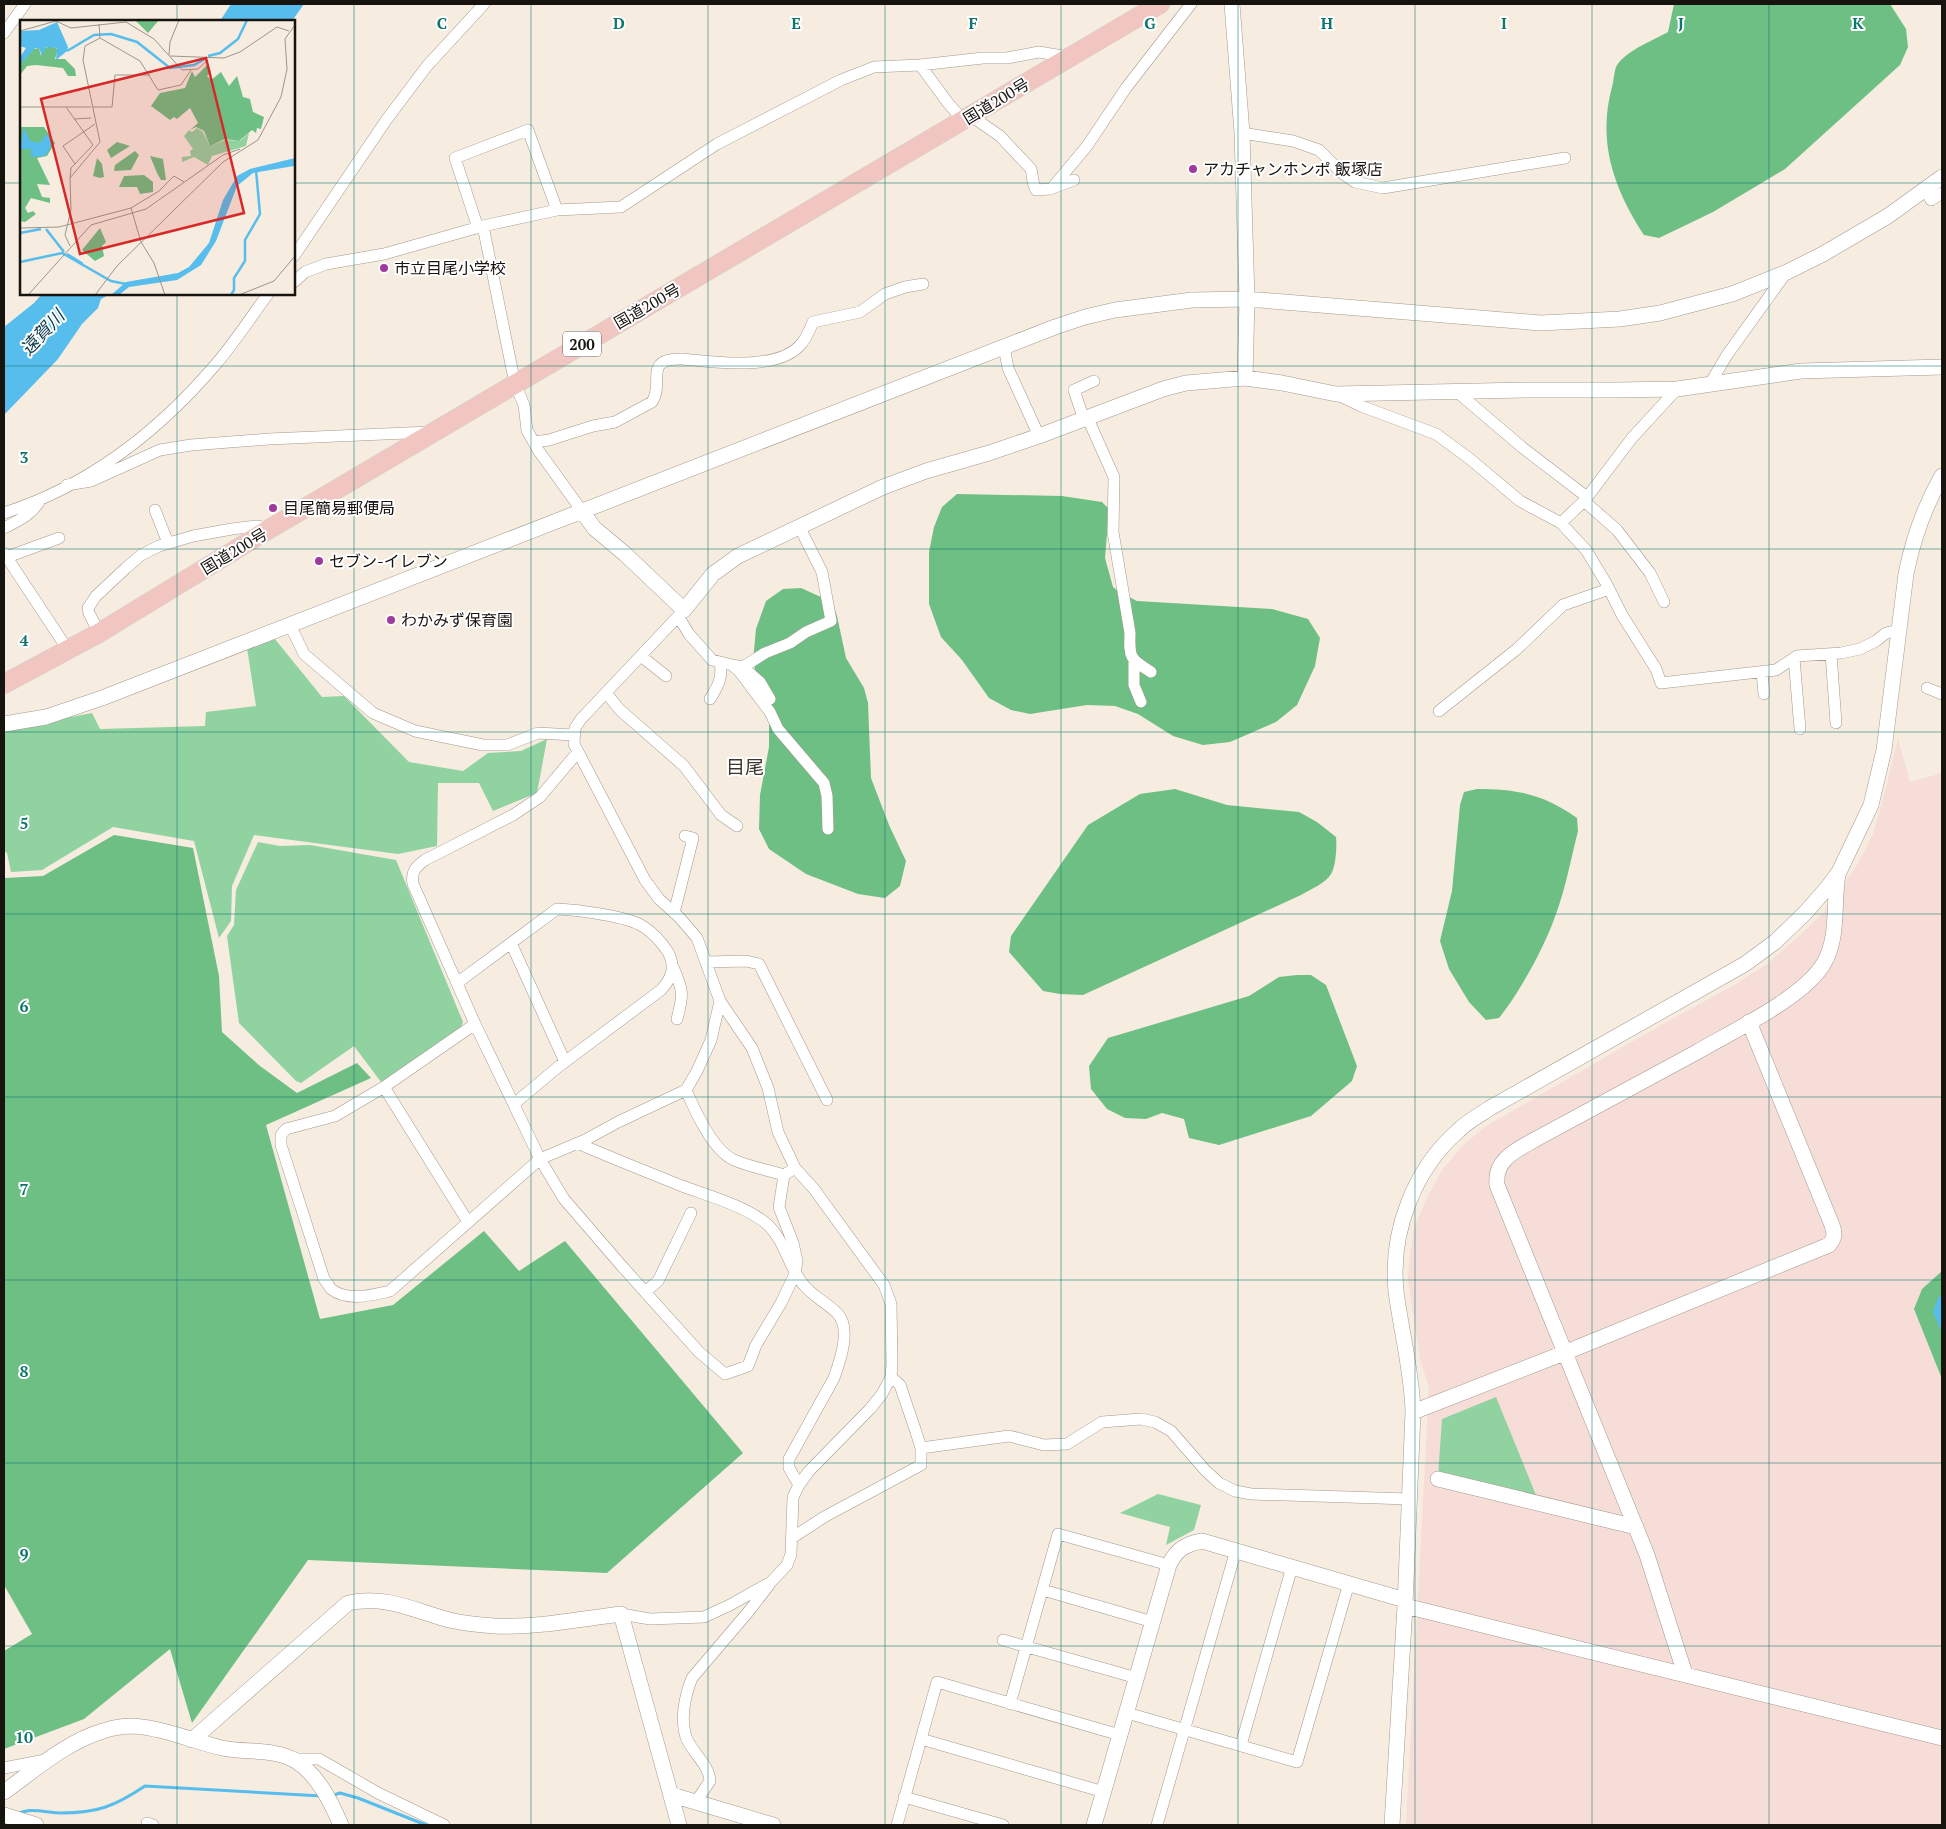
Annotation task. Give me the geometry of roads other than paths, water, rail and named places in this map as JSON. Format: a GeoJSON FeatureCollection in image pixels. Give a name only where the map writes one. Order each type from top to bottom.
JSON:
{"type":"FeatureCollection","features":[{"type":"Feature","properties":{"kind":"highway","name":"国道200号"},"geometry":{"type":"LineString","coordinates":[[4,684],[99,633],[266,531],[437,432],[515,384],[967,118],[1068,57],[1138,11],[1160,4]]}},
{"type":"Feature","properties":{"kind":"street"},"geometry":{"type":"LineString","coordinates":[[4,33],[25,4]]}},
{"type":"Feature","properties":{"kind":"street"},"geometry":{"type":"LineString","coordinates":[[295,255],[387,119],[421,73],[484,4]]}},
{"type":"Feature","properties":{"kind":"street"},"geometry":{"type":"LineString","coordinates":[[1052,188],[1087,146],[1126,88],[1191,4]]}},
{"type":"Feature","properties":{"kind":"street"},"geometry":{"type":"LineString","coordinates":[[1232,4],[1242,133],[1247,298],[1245,378]]}},
{"type":"Feature","properties":{"kind":"street"},"geometry":{"type":"LineString","coordinates":[[295,281],[305,272],[326,264],[384,254],[480,227],[557,210],[620,207],[717,144],[840,80],[874,67],[920,66],[983,58],[1007,58],[1039,52],[1068,57]]}},
{"type":"Feature","properties":{"kind":"street"},"geometry":{"type":"LineString","coordinates":[[920,66],[948,104],[967,118],[1000,136],[1031,169],[1033,184],[1036,190],[1052,188],[1074,180]]}},
{"type":"Feature","properties":{"kind":"street"},"geometry":{"type":"LineString","coordinates":[[557,210],[528,130],[454,158],[480,227],[515,384],[524,405],[527,430],[534,442],[594,528],[625,554],[681,613],[700,648],[712,660],[732,665],[760,682],[770,699]]}},
{"type":"Feature","properties":{"kind":"street"},"geometry":{"type":"LineString","coordinates":[[1242,133],[1293,141],[1319,150],[1342,173],[1355,182],[1383,188],[1565,158]]}},
{"type":"Feature","properties":{"kind":"street"},"geometry":{"type":"LineString","coordinates":[[4,724],[30,720],[74,709],[1055,327],[1085,317],[1115,310],[1192,300],[1247,298],[1541,323],[1620,319],[1660,313],[1732,294],[1787,272],[1888,216],[1942,177]]}},
{"type":"Feature","properties":{"kind":"street"},"geometry":{"type":"LineString","coordinates":[[1925,190],[1931,200],[1942,193]]}},
{"type":"Feature","properties":{"kind":"street"},"geometry":{"type":"LineString","coordinates":[[1711,382],[1727,355],[1787,272]]}},
{"type":"Feature","properties":{"kind":"street"},"geometry":{"type":"LineString","coordinates":[[534,442],[549,440],[593,426],[615,422],[652,402],[655,397],[657,370],[660,364],[673,359],[742,364],[757,363],[776,358],[789,353],[802,344],[813,322],[860,312],[885,294],[905,287],[923,284]]}},
{"type":"Feature","properties":{"kind":"street"},"geometry":{"type":"LineString","coordinates":[[4,513],[40,500],[120,455],[174,410],[217,364],[267,295]]}},
{"type":"Feature","properties":{"kind":"street"},"geometry":{"type":"LineString","coordinates":[[1004,347],[1008,368],[1040,436]]}},
{"type":"Feature","properties":{"kind":"street"},"geometry":{"type":"LineString","coordinates":[[695,1803],[710,1781],[710,1772],[686,1737],[684,1722],[686,1691],[692,1678],[787,1565],[791,1554],[793,1497],[799,1485],[809,1471],[870,1409],[882,1394],[891,1377],[891,1304],[884,1285],[814,1189],[794,1168],[778,1132],[768,1088],[752,1048],[720,1001],[697,938],[659,899],[645,880],[588,770],[577,753],[573,736],[581,718],[681,613],[713,574],[738,556],[883,487],[926,471],[1040,436],[1163,389],[1186,383],[1245,378],[1336,394],[1677,389],[1711,382],[1801,371],[1942,367]]}},
{"type":"Feature","properties":{"kind":"street"},"geometry":{"type":"LineString","coordinates":[[1094,381],[1074,390],[1086,420],[1114,477],[1113,532],[1130,633],[1129,650],[1134,662],[1134,685],[1141,702]]}},
{"type":"Feature","properties":{"kind":"street"},"geometry":{"type":"LineString","coordinates":[[1561,523],[1585,499],[1632,438],[1677,389]]}},
{"type":"Feature","properties":{"kind":"street"},"geometry":{"type":"LineString","coordinates":[[1456,391],[1585,499],[1617,530],[1650,573],[1664,602]]}},
{"type":"Feature","properties":{"kind":"street"},"geometry":{"type":"LineString","coordinates":[[1336,394],[1361,406],[1436,434],[1470,459],[1520,501],[1561,523],[1586,550],[1622,615],[1656,669],[1661,683],[1776,670],[1797,656],[1831,654],[1860,648],[1876,641],[1886,633],[1899,630]]}},
{"type":"Feature","properties":{"kind":"street"},"geometry":{"type":"LineString","coordinates":[[67,485],[91,481],[160,450],[191,445],[269,439],[437,432]]}},
{"type":"Feature","properties":{"kind":"street"},"geometry":{"type":"LineString","coordinates":[[1392,1825],[1405,1603],[1413,1412],[1412,1389],[1396,1291],[1396,1248],[1410,1198],[1426,1168],[1459,1129],[1490,1108],[1745,964],[1775,942],[1806,912],[1839,872],[1870,805],[1879,774],[1912,547],[1920,522],[1942,476]]}},
{"type":"Feature","properties":{"kind":"street"},"geometry":{"type":"LineString","coordinates":[[4,528],[30,513],[36,508],[40,500]]}},
{"type":"Feature","properties":{"kind":"street"},"geometry":{"type":"LineString","coordinates":[[155,510],[168,543]]}},
{"type":"Feature","properties":{"kind":"street"},"geometry":{"type":"LineString","coordinates":[[99,633],[88,608],[96,596],[141,555],[168,543],[232,528],[256,526],[262,527],[266,531]]}},
{"type":"Feature","properties":{"kind":"street"},"geometry":{"type":"LineString","coordinates":[[710,699],[721,681],[723,673],[732,665],[790,643],[806,632],[831,621],[822,572],[799,526]]}},
{"type":"Feature","properties":{"kind":"street"},"geometry":{"type":"LineString","coordinates":[[54,537],[5,555],[68,650]]}},
{"type":"Feature","properties":{"kind":"street"},"geometry":{"type":"LineString","coordinates":[[1439,711],[1517,649],[1563,605],[1609,589]]}},
{"type":"Feature","properties":{"kind":"street"},"geometry":{"type":"LineString","coordinates":[[290,625],[304,654],[311,660],[373,713],[414,731],[483,745],[507,745],[538,734],[573,736]]}},
{"type":"Feature","properties":{"kind":"street"},"geometry":{"type":"LineString","coordinates":[[1831,654],[1836,723]]}},
{"type":"Feature","properties":{"kind":"street"},"geometry":{"type":"LineString","coordinates":[[641,656],[666,676]]}},
{"type":"Feature","properties":{"kind":"street"},"geometry":{"type":"LineString","coordinates":[[1794,658],[1800,729]]}},
{"type":"Feature","properties":{"kind":"street"},"geometry":{"type":"LineString","coordinates":[[1134,662],[1151,672]]}},
{"type":"Feature","properties":{"kind":"street"},"geometry":{"type":"LineString","coordinates":[[732,665],[739,671],[770,712],[778,729],[824,783],[827,796],[828,829]]}},
{"type":"Feature","properties":{"kind":"street"},"geometry":{"type":"LineString","coordinates":[[1762,672],[1764,694]]}},
{"type":"Feature","properties":{"kind":"street"},"geometry":{"type":"LineString","coordinates":[[1928,688],[1942,694]]}},
{"type":"Feature","properties":{"kind":"street"},"geometry":{"type":"LineString","coordinates":[[606,693],[620,710],[684,766],[721,815],[737,826]]}},
{"type":"Feature","properties":{"kind":"street"},"geometry":{"type":"LineString","coordinates":[[577,753],[540,797],[514,815],[425,860],[413,871],[413,884],[475,1024],[540,1159],[564,1199],[699,1352],[725,1374],[748,1366],[756,1345],[781,1303],[795,1274],[797,1261],[793,1243],[779,1207],[784,1175],[794,1168]]}},
{"type":"Feature","properties":{"kind":"street"},"geometry":{"type":"LineString","coordinates":[[674,913],[693,838],[685,836]]}},
{"type":"Feature","properties":{"kind":"street"},"geometry":{"type":"LineString","coordinates":[[1685,1674],[1647,1555],[1564,1354],[1497,1185],[1496,1177],[1505,1158],[1536,1139],[1749,1022],[1804,987],[1815,977],[1830,950],[1839,872]]}},
{"type":"Feature","properties":{"kind":"street"},"geometry":{"type":"LineString","coordinates":[[457,983],[557,910],[620,918],[642,926],[664,947],[670,956],[681,985],[683,999],[677,1019]]}},
{"type":"Feature","properties":{"kind":"street"},"geometry":{"type":"LineString","coordinates":[[511,943],[565,1062]]}},
{"type":"Feature","properties":{"kind":"street"},"geometry":{"type":"LineString","coordinates":[[707,962],[746,961],[758,964],[827,1100]]}},
{"type":"Feature","properties":{"kind":"street"},"geometry":{"type":"LineString","coordinates":[[514,1104],[565,1062],[661,990],[670,980],[673,967]]}},
{"type":"Feature","properties":{"kind":"street"},"geometry":{"type":"LineString","coordinates":[[475,1024],[384,1086],[335,1116],[286,1129],[281,1135],[281,1145],[324,1279],[332,1289],[347,1296],[365,1297],[390,1290],[540,1159],[686,1090],[698,1071],[711,1040],[720,1001]]}},
{"type":"Feature","properties":{"kind":"street"},"geometry":{"type":"LineString","coordinates":[[1413,1412],[1564,1354],[1830,1245],[1834,1239],[1832,1224],[1749,1022]]}},
{"type":"Feature","properties":{"kind":"street"},"geometry":{"type":"LineString","coordinates":[[384,1086],[468,1222]]}},
{"type":"Feature","properties":{"kind":"street"},"geometry":{"type":"LineString","coordinates":[[686,1090],[695,1111],[721,1151],[734,1160],[784,1175]]}},
{"type":"Feature","properties":{"kind":"street"},"geometry":{"type":"LineString","coordinates":[[577,1143],[755,1216],[769,1226],[779,1240],[795,1274],[804,1286],[838,1313],[843,1322],[844,1329],[839,1364],[834,1378],[789,1459],[789,1468],[799,1485]]}},
{"type":"Feature","properties":{"kind":"street"},"geometry":{"type":"LineString","coordinates":[[645,1292],[658,1281],[691,1213]]}},
{"type":"Feature","properties":{"kind":"street"},"geometry":{"type":"LineString","coordinates":[[792,1538],[824,1518],[922,1464],[921,1448],[900,1385],[891,1377]]}},
{"type":"Feature","properties":{"kind":"street"},"geometry":{"type":"LineString","coordinates":[[921,1448],[1008,1436],[1044,1445],[1067,1444],[1102,1422],[1141,1419],[1155,1422],[1171,1431],[1204,1470],[1219,1483],[1235,1491],[1251,1494],[1408,1499]]}},
{"type":"Feature","properties":{"kind":"street"},"geometry":{"type":"LineString","coordinates":[[1438,1479],[1636,1527]]}},
{"type":"Feature","properties":{"kind":"street"},"geometry":{"type":"LineString","coordinates":[[1010,1704],[1058,1534],[1169,1565]]}},
{"type":"Feature","properties":{"kind":"street"},"geometry":{"type":"LineString","coordinates":[[1094,1825],[1169,1565],[1178,1550],[1193,1542],[1202,1541],[1348,1583],[1405,1603],[1942,1738]]}},
{"type":"Feature","properties":{"kind":"street"},"geometry":{"type":"LineString","coordinates":[[1157,1825],[1236,1550]]}},
{"type":"Feature","properties":{"kind":"street"},"geometry":{"type":"LineString","coordinates":[[1241,1746],[1292,1567]]}},
{"type":"Feature","properties":{"kind":"street"},"geometry":{"type":"LineString","coordinates":[[192,1740],[348,1603],[364,1600],[382,1600],[450,1620],[495,1626],[524,1625],[621,1614],[650,1619],[704,1617],[771,1582]]}},
{"type":"Feature","properties":{"kind":"street"},"geometry":{"type":"LineString","coordinates":[[1127,1713],[1297,1762],[1348,1583]]}},
{"type":"Feature","properties":{"kind":"street"},"geometry":{"type":"LineString","coordinates":[[1042,1590],[1153,1622]]}},
{"type":"Feature","properties":{"kind":"street"},"geometry":{"type":"LineString","coordinates":[[621,1614],[680,1825]]}},
{"type":"Feature","properties":{"kind":"street"},"geometry":{"type":"LineString","coordinates":[[1003,1640],[1136,1678]]}},
{"type":"Feature","properties":{"kind":"street"},"geometry":{"type":"LineString","coordinates":[[897,1825],[937,1682],[1120,1735]]}},
{"type":"Feature","properties":{"kind":"street"},"geometry":{"type":"LineString","coordinates":[[4,1792],[78,1740],[111,1729],[132,1726],[167,1732],[222,1748],[276,1753],[291,1759],[313,1776],[332,1805],[341,1825]]}},
{"type":"Feature","properties":{"kind":"street"},"geometry":{"type":"LineString","coordinates":[[920,1739],[1104,1792]]}},
{"type":"Feature","properties":{"kind":"street"},"geometry":{"type":"LineString","coordinates":[[291,1759],[319,1759],[378,1793],[444,1825]]}},
{"type":"Feature","properties":{"kind":"street"},"geometry":{"type":"LineString","coordinates":[[4,1768],[49,1760]]}},
{"type":"Feature","properties":{"kind":"street"},"geometry":{"type":"LineString","coordinates":[[672,1796],[773,1825]]}},
{"type":"Feature","properties":{"kind":"street"},"geometry":{"type":"LineString","coordinates":[[904,1797],[1003,1825]]}},
{"type":"Feature","properties":{"kind":"street"},"geometry":{"type":"LineString","coordinates":[[10,1817],[36,1825]]}},
{"type":"Feature","properties":{"kind":"water"},"geometry":{"type":"Polygon","coordinates":[[[231,4],[304,4],[293,20],[221,20],[231,4]]]}},
{"type":"Feature","properties":{"kind":"water","name":"遠賀川"},"geometry":{"type":"Polygon","coordinates":[[[41,295],[108,295],[101,299],[98,308],[82,324],[58,359],[4,415],[4,327],[41,295]]]}},
{"type":"Feature","properties":{"kind":"water"},"geometry":{"type":"Polygon","coordinates":[[[1942,1294],[1942,1333],[1933,1312],[1938,1298],[1942,1294]]]}},
{"type":"Feature","properties":{"kind":"waterway"},"geometry":{"type":"LineString","coordinates":[[18,1814],[28,1811],[74,1813],[96,1810],[124,1799],[145,1786],[322,1796]]}},
{"type":"Feature","properties":{"kind":"waterway"},"geometry":{"type":"LineString","coordinates":[[331,1796],[340,1793],[358,1798],[426,1825]]}},
{"type":"Feature","properties":{"kind":"waterway"},"geometry":{"type":"LineString","coordinates":[[4,1825],[9,1821]]}},
{"type":"Feature","properties":{"kind":"place","name":"アカチャンホンポ 飯塚店"},"geometry":{"type":"Point","coordinates":[1193,169]}},
{"type":"Feature","properties":{"kind":"place","name":"市立目尾小学校"},"geometry":{"type":"Point","coordinates":[384,268]}},
{"type":"Feature","properties":{"kind":"place","name":"目尾簡易郵便局"},"geometry":{"type":"Point","coordinates":[273,508]}},
{"type":"Feature","properties":{"kind":"place","name":"セブン-イレブン"},"geometry":{"type":"Point","coordinates":[319,561]}},
{"type":"Feature","properties":{"kind":"place","name":"わかみず保育園"},"geometry":{"type":"Point","coordinates":[391,620]}},
{"type":"Feature","properties":{"kind":"district","name":"目尾"},"geometry":{"type":"Point","coordinates":[745,766]}}]}
